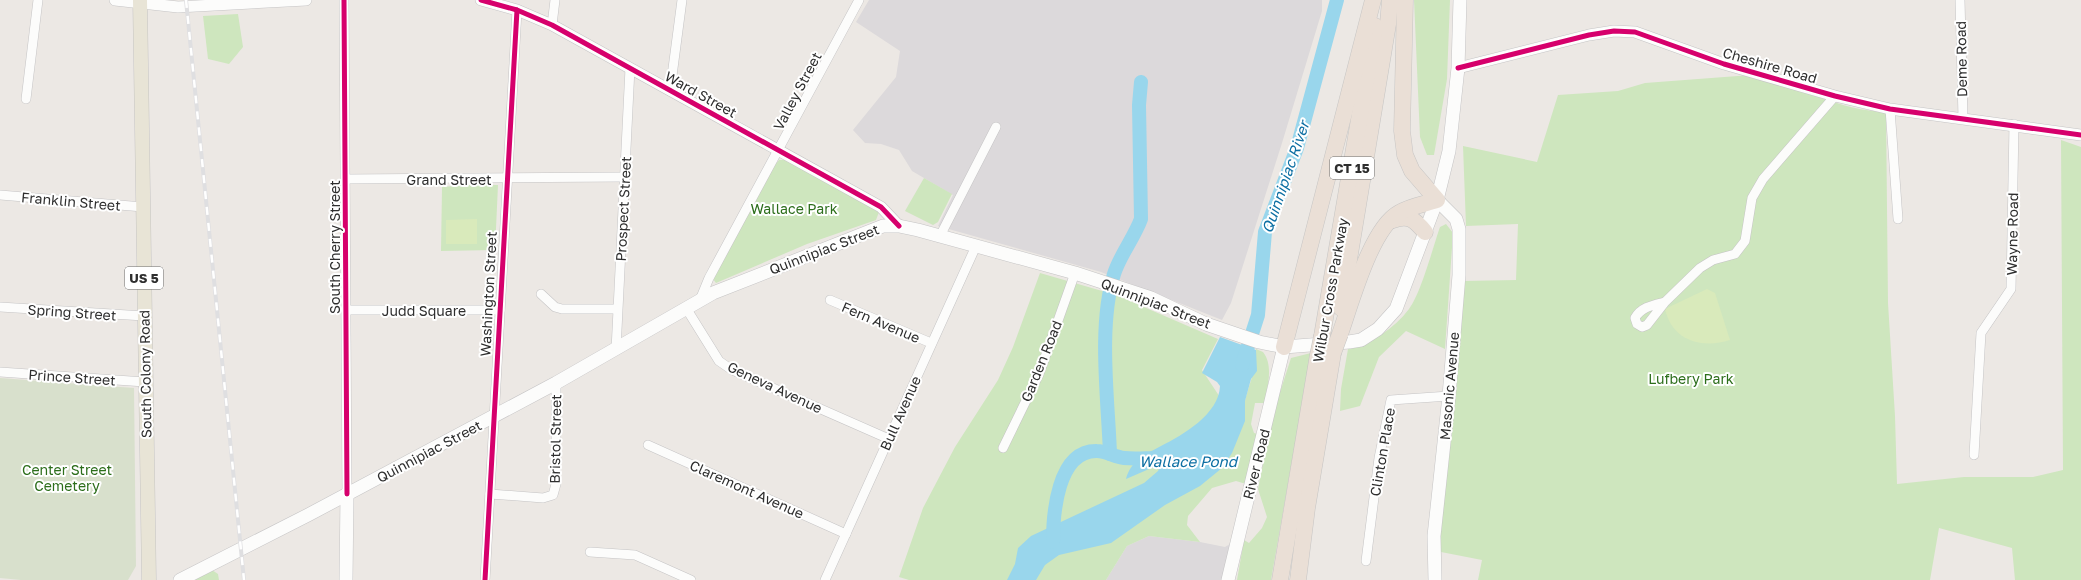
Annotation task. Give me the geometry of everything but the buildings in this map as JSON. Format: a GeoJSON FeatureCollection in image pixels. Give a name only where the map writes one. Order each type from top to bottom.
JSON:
{"type":"FeatureCollection","features":[{"type":"Feature","properties":{"kind":"highway"},"geometry":{"type":"LineString","coordinates":[[1284,347],[1374,0]]}},
{"type":"Feature","properties":{"kind":"highway","name":"Wilbur Cross Parkway"},"geometry":{"type":"LineString","coordinates":[[1333,334],[1378,0]]}},
{"type":"Feature","properties":{"kind":"highway","name":"Wilbur Cross Parkway"},"geometry":{"type":"LineString","coordinates":[[1280,578],[1326,354],[1333,334],[1388,24],[1390,0]]}},
{"type":"Feature","properties":{"kind":"highway"},"geometry":{"type":"LineString","coordinates":[[1333,334],[1374,242],[1387,222],[1398,213],[1437,200],[1412,171],[1405,155],[1402,131],[1405,0]]}},
{"type":"Feature","properties":{"kind":"highway"},"geometry":{"type":"LineString","coordinates":[[1387,222],[1400,217],[1410,217],[1417,222],[1425,232]]}},
{"type":"Feature","properties":{"kind":"highway","name":"Wilbur Cross Parkway"},"geometry":{"type":"LineString","coordinates":[[1298,580],[1326,354]]}},
{"type":"Feature","properties":{"kind":"main road","name":"Quinnipiac Street"},"geometry":{"type":"LineString","coordinates":[[180,580],[493,417],[616,350],[700,300],[752,276],[876,228],[900,226],[1075,273],[1151,298],[1219,328],[1259,342],[1284,347],[1355,342],[1378,329],[1392,314],[1399,302],[1437,200],[1449,151],[1458,68],[1460,0]]}},
{"type":"Feature","properties":{"kind":"main road","name":"South Colony Road"},"geometry":{"type":"LineString","coordinates":[[140,2],[149,580]]}},
{"type":"Feature","properties":{"kind":"main road","name":"Masonic Avenue"},"geometry":{"type":"LineString","coordinates":[[1435,580],[1434,536],[1449,396],[1459,274],[1459,229],[1456,219],[1449,210],[1437,200]]}},
{"type":"Feature","properties":{"kind":"main road","name":"River Road"},"geometry":{"type":"LineString","coordinates":[[1228,580],[1284,347]]}},
{"type":"Feature","properties":{"kind":"main road"},"geometry":{"type":"LineString","coordinates":[[346,580],[347,494]]}},
{"type":"Feature","properties":{"kind":"street"},"geometry":{"type":"LineString","coordinates":[[26,99],[38,0]]}},
{"type":"Feature","properties":{"kind":"street"},"geometry":{"type":"LineString","coordinates":[[115,0],[178,7],[306,0]]}},
{"type":"Feature","properties":{"kind":"street","name":"South Cherry Street"},"geometry":{"type":"LineString","coordinates":[[344,0],[347,494]]}},
{"type":"Feature","properties":{"kind":"street","name":"Ward Street"},"geometry":{"type":"LineString","coordinates":[[481,0],[516,10],[552,25],[881,207],[900,226]]}},
{"type":"Feature","properties":{"kind":"street"},"geometry":{"type":"LineString","coordinates":[[552,25],[555,0]]}},
{"type":"Feature","properties":{"kind":"street"},"geometry":{"type":"LineString","coordinates":[[670,91],[682,0]]}},
{"type":"Feature","properties":{"kind":"street","name":"Valley Street"},"geometry":{"type":"LineString","coordinates":[[700,300],[709,278],[779,151],[859,0]]}},
{"type":"Feature","properties":{"kind":"street","name":"Deme Road"},"geometry":{"type":"LineString","coordinates":[[1960,0],[1963,118]]}},
{"type":"Feature","properties":{"kind":"street","name":"Washington Street"},"geometry":{"type":"LineString","coordinates":[[485,580],[516,10]]}},
{"type":"Feature","properties":{"kind":"street","name":"Cheshire Road"},"geometry":{"type":"LineString","coordinates":[[1458,68],[1589,35],[1614,31],[1635,32],[1724,64],[1835,96],[1890,109],[2014,124],[2081,135]]}},
{"type":"Feature","properties":{"kind":"street","name":"Prospect Street"},"geometry":{"type":"LineString","coordinates":[[616,350],[630,68]]}},
{"type":"Feature","properties":{"kind":"street"},"geometry":{"type":"LineString","coordinates":[[1665,302],[1700,268],[1712,260],[1735,254],[1744,241],[1752,198],[1763,179],[1835,96]]}},
{"type":"Feature","properties":{"kind":"street"},"geometry":{"type":"LineString","coordinates":[[1890,109],[1898,219]]}},
{"type":"Feature","properties":{"kind":"street","name":"Wayne Road"},"geometry":{"type":"LineString","coordinates":[[1974,455],[1981,333],[2011,288],[2014,124]]}},
{"type":"Feature","properties":{"kind":"street"},"geometry":{"type":"LineString","coordinates":[[940,236],[996,127]]}},
{"type":"Feature","properties":{"kind":"street","name":"Grand Street"},"geometry":{"type":"LineString","coordinates":[[346,179],[625,177]]}},
{"type":"Feature","properties":{"kind":"street","name":"Franklin Street"},"geometry":{"type":"LineString","coordinates":[[0,195],[143,207]]}},
{"type":"Feature","properties":{"kind":"street","name":"Bull Avenue"},"geometry":{"type":"LineString","coordinates":[[825,580],[976,246]]}},
{"type":"Feature","properties":{"kind":"street","name":"Garden Road"},"geometry":{"type":"LineString","coordinates":[[1003,448],[1039,374],[1075,273]]}},
{"type":"Feature","properties":{"kind":"street"},"geometry":{"type":"LineString","coordinates":[[541,294],[555,307],[562,309],[617,309]]}},
{"type":"Feature","properties":{"kind":"street","name":"Fern Avenue"},"geometry":{"type":"LineString","coordinates":[[830,300],[932,343]]}},
{"type":"Feature","properties":{"kind":"street","name":"Spring Street"},"geometry":{"type":"LineString","coordinates":[[0,307],[144,316]]}},
{"type":"Feature","properties":{"kind":"street","name":"Geneva Avenue"},"geometry":{"type":"LineString","coordinates":[[686,308],[720,361],[732,370],[889,439]]}},
{"type":"Feature","properties":{"kind":"street","name":"Judd Square"},"geometry":{"type":"LineString","coordinates":[[347,310],[500,310]]}},
{"type":"Feature","properties":{"kind":"street","name":"Prince Street"},"geometry":{"type":"LineString","coordinates":[[0,372],[145,382]]}},
{"type":"Feature","properties":{"kind":"street","name":"Bristol Street"},"geometry":{"type":"LineString","coordinates":[[490,494],[543,498],[553,495],[556,484],[556,383]]}},
{"type":"Feature","properties":{"kind":"street","name":"Clinton Place"},"geometry":{"type":"LineString","coordinates":[[1366,561],[1379,458],[1391,400],[1449,396]]}},
{"type":"Feature","properties":{"kind":"street","name":"Claremont Avenue"},"geometry":{"type":"LineString","coordinates":[[648,444],[846,534]]}},
{"type":"Feature","properties":{"kind":"street"},"geometry":{"type":"LineString","coordinates":[[590,552],[635,555],[691,580]]}},
{"type":"Feature","properties":{"kind":"shaded area"},"geometry":{"type":"Polygon","coordinates":[[[869,0],[1322,0],[1322,11],[1282,143],[1231,303],[1222,320],[1101,272],[938,226],[953,195],[912,171],[899,150],[881,144],[865,143],[853,130],[896,77],[900,51],[856,22],[869,0]]]}},
{"type":"Feature","properties":{"kind":"shaded area"},"geometry":{"type":"Polygon","coordinates":[[[1149,536],[1200,542],[1225,547],[1230,544],[1223,580],[1106,580],[1127,546],[1149,536]]]}},
{"type":"Feature","properties":{"kind":"green space"},"geometry":{"type":"Polygon","coordinates":[[[1414,0],[1450,0],[1447,79],[1434,155],[1427,155],[1420,137],[1414,0]]]}},
{"type":"Feature","properties":{"kind":"green space"},"geometry":{"type":"Polygon","coordinates":[[[238,14],[243,47],[229,64],[208,59],[203,16],[238,14]]]}},
{"type":"Feature","properties":{"kind":"green space","name":"Lufbery Park"},"geometry":{"type":"Polygon","coordinates":[[[1751,75],[1845,105],[1861,109],[1886,112],[1888,303],[1895,416],[1897,484],[1964,477],[2033,477],[2063,470],[2061,140],[2081,147],[2081,580],[2015,580],[2012,548],[1939,528],[1930,580],[1478,580],[1482,560],[1441,552],[1441,532],[1463,281],[1516,280],[1518,224],[1466,226],[1463,146],[1537,162],[1558,95],[1618,91],[1645,83],[1751,75]]]}},
{"type":"Feature","properties":{"kind":"green space","name":"Wallace Park"},"geometry":{"type":"Polygon","coordinates":[[[779,160],[786,160],[879,212],[876,220],[807,244],[716,283],[713,279],[774,166],[779,160]]]}},
{"type":"Feature","properties":{"kind":"green space"},"geometry":{"type":"Polygon","coordinates":[[[924,178],[952,194],[938,222],[933,225],[905,211],[924,178]]]}},
{"type":"Feature","properties":{"kind":"green space"},"geometry":{"type":"Polygon","coordinates":[[[498,185],[495,250],[441,251],[442,187],[498,185]]]}},
{"type":"Feature","properties":{"kind":"green space"},"geometry":{"type":"Polygon","coordinates":[[[477,219],[477,244],[446,244],[446,220],[477,219]]]}},
{"type":"Feature","properties":{"kind":"green space"},"geometry":{"type":"Polygon","coordinates":[[[1446,224],[1453,233],[1445,349],[1406,331],[1379,357],[1360,406],[1340,411],[1341,389],[1348,349],[1366,343],[1382,334],[1397,323],[1409,309],[1418,292],[1440,227],[1446,224]]]}},
{"type":"Feature","properties":{"kind":"green space"},"geometry":{"type":"Polygon","coordinates":[[[1040,273],[1116,295],[1218,339],[1202,370],[1241,429],[1244,405],[1255,364],[1256,349],[1263,352],[1268,364],[1269,377],[1265,403],[1255,403],[1251,424],[1254,433],[1258,434],[1246,484],[1236,481],[1212,488],[1188,516],[1187,525],[1200,542],[1149,536],[1127,546],[1106,580],[909,580],[899,577],[923,508],[955,447],[998,380],[1013,347],[1040,273]]]}},
{"type":"Feature","properties":{"kind":"green space"},"geometry":{"type":"Polygon","coordinates":[[[1707,289],[1715,293],[1730,340],[1719,343],[1699,343],[1681,335],[1674,329],[1669,320],[1665,309],[1707,289]]]}},
{"type":"Feature","properties":{"kind":"green space"},"geometry":{"type":"Polygon","coordinates":[[[1311,353],[1271,580],[1237,580],[1244,540],[1249,543],[1262,528],[1267,517],[1258,489],[1273,414],[1291,358],[1311,353]]]}},
{"type":"Feature","properties":{"kind":"green space","name":"Center Street Cemetery"},"geometry":{"type":"Polygon","coordinates":[[[0,378],[134,388],[136,566],[128,580],[21,580],[0,578],[0,378]]]}},
{"type":"Feature","properties":{"kind":"green space"},"geometry":{"type":"Polygon","coordinates":[[[212,570],[218,574],[219,580],[194,580],[212,570]]]}},
{"type":"Feature","properties":{"kind":"water","name":"Wallace Pond"},"geometry":{"type":"Polygon","coordinates":[[[1220,337],[1256,350],[1257,371],[1251,379],[1245,401],[1245,421],[1232,453],[1222,468],[1200,486],[1165,505],[1111,543],[1059,555],[1045,565],[1036,580],[1007,580],[1015,564],[1018,548],[1031,536],[1144,483],[1158,471],[1160,467],[1156,466],[1126,479],[1128,472],[1135,462],[1189,430],[1207,414],[1213,406],[1218,396],[1220,386],[1217,382],[1202,373],[1220,337]]]}},
{"type":"Feature","properties":{"kind":"waterway","name":"Quinnipiac River"},"geometry":{"type":"LineString","coordinates":[[1242,365],[1258,315],[1265,232],[1297,148],[1337,0]]}},
{"type":"Feature","properties":{"kind":"waterway","name":"Quinnipiac River"},"geometry":{"type":"LineString","coordinates":[[1110,454],[1105,363],[1106,317],[1114,274],[1141,219],[1139,105],[1141,82]]}},
{"type":"Feature","properties":{"kind":"waterway","name":"Quinnipiac River"},"geometry":{"type":"LineString","coordinates":[[1053,542],[1056,501],[1060,486],[1073,461],[1084,454],[1097,451],[1124,458],[1158,458]]}},
{"type":"Feature","properties":{"kind":"railway"},"geometry":{"type":"LineString","coordinates":[[186,0],[244,580]]}},
{"type":"Feature","properties":{"kind":"cycle path"},"geometry":{"type":"LineString","coordinates":[[344,0],[347,494]]}},
{"type":"Feature","properties":{"kind":"cycle path"},"geometry":{"type":"LineString","coordinates":[[481,0],[517,10],[552,25],[881,207],[899,226]]}},
{"type":"Feature","properties":{"kind":"cycle path"},"geometry":{"type":"LineString","coordinates":[[485,580],[517,10]]}},
{"type":"Feature","properties":{"kind":"cycle path"},"geometry":{"type":"LineString","coordinates":[[1458,68],[1589,35],[1614,31],[1635,32],[1724,64],[1835,96],[1890,109],[2081,135]]}}]}
